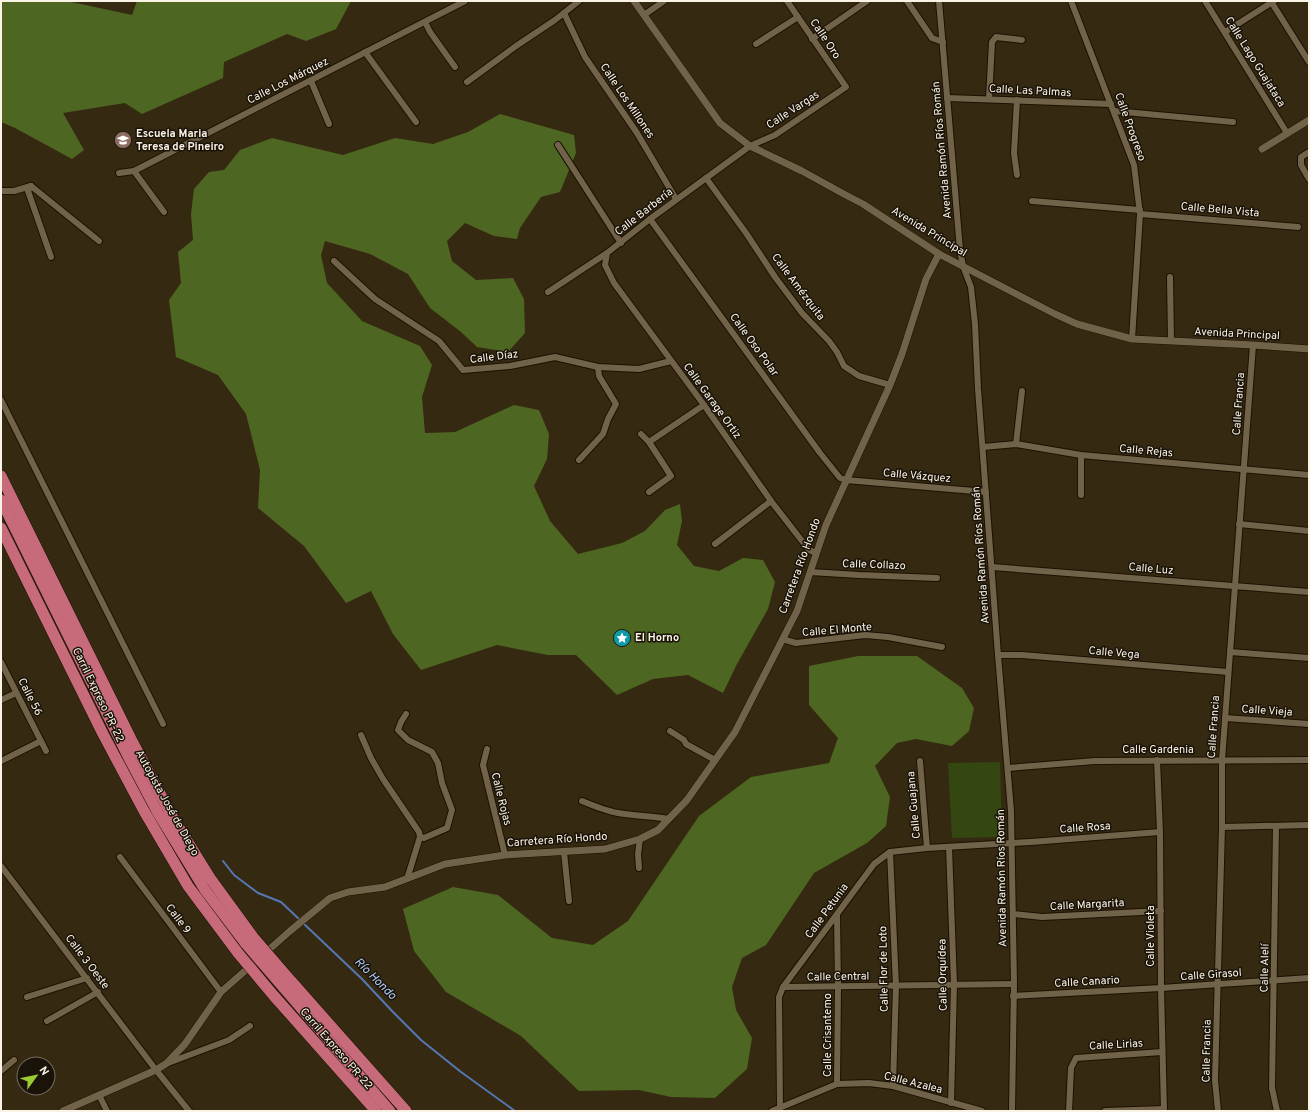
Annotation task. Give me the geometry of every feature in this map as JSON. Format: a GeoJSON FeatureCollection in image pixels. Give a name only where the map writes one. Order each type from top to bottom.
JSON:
{"type":"FeatureCollection","features":[{"type":"Feature","properties":{"kind":"highway","name":"Autopista José de Diego"},"geometry":{"type":"LineString","coordinates":[[1,476],[131,739],[174,820],[249,941],[287,984],[406,1111]]}},
{"type":"Feature","properties":{"kind":"highway","name":"Carril Expreso PR-22"},"geometry":{"type":"LineString","coordinates":[[1,500],[158,814],[205,890],[249,941]]}},
{"type":"Feature","properties":{"kind":"highway","name":"Autopista José de Diego"},"geometry":{"type":"LineString","coordinates":[[1,528],[103,734],[144,811],[188,886],[238,953],[376,1111]]}},
{"type":"Feature","properties":{"kind":"highway","name":"Carril Expreso PR-22"},"geometry":{"type":"LineString","coordinates":[[287,984],[390,1111]]}},
{"type":"Feature","properties":{"kind":"street","name":"Calle Los Márquez"},"geometry":{"type":"LineString","coordinates":[[119,173],[134,171],[465,1]]}},
{"type":"Feature","properties":{"kind":"street"},"geometry":{"type":"LineString","coordinates":[[467,82],[579,1]]}},
{"type":"Feature","properties":{"kind":"street","name":"Avenida Principal"},"geometry":{"type":"LineString","coordinates":[[634,1],[720,123],[750,146],[802,171],[863,204],[939,254],[1077,324],[1132,339],[1309,349]]}},
{"type":"Feature","properties":{"kind":"street"},"geometry":{"type":"LineString","coordinates":[[644,14],[664,1]]}},
{"type":"Feature","properties":{"kind":"street","name":"Calle Oro"},"geometry":{"type":"LineString","coordinates":[[787,1],[846,87]]}},
{"type":"Feature","properties":{"kind":"street"},"geometry":{"type":"LineString","coordinates":[[812,38],[867,1]]}},
{"type":"Feature","properties":{"kind":"street"},"geometry":{"type":"LineString","coordinates":[[907,1],[932,38],[943,42]]}},
{"type":"Feature","properties":{"kind":"street","name":"Avenida Ramón Ríos Román"},"geometry":{"type":"LineString","coordinates":[[940,1],[960,250],[963,266],[971,287],[973,303],[998,655],[1011,811],[1014,984],[1012,1111]]}},
{"type":"Feature","properties":{"kind":"street","name":"Calle Progreso"},"geometry":{"type":"LineString","coordinates":[[1071,1],[1134,165],[1140,212],[1132,339]]}},
{"type":"Feature","properties":{"kind":"street","name":"Calle Lago Guajataca"},"geometry":{"type":"LineString","coordinates":[[1205,1],[1287,133]]}},
{"type":"Feature","properties":{"kind":"street"},"geometry":{"type":"LineString","coordinates":[[1225,32],[1273,2],[1309,62]]}},
{"type":"Feature","properties":{"kind":"street","name":"Calle Los Millones"},"geometry":{"type":"LineString","coordinates":[[564,13],[585,57],[637,133],[676,199]]}},
{"type":"Feature","properties":{"kind":"street"},"geometry":{"type":"LineString","coordinates":[[756,44],[798,17]]}},
{"type":"Feature","properties":{"kind":"street"},"geometry":{"type":"LineString","coordinates":[[425,22],[430,32],[455,67]]}},
{"type":"Feature","properties":{"kind":"street"},"geometry":{"type":"LineString","coordinates":[[989,98],[992,42],[996,37],[1022,40]]}},
{"type":"Feature","properties":{"kind":"street"},"geometry":{"type":"LineString","coordinates":[[365,52],[416,122]]}},
{"type":"Feature","properties":{"kind":"street"},"geometry":{"type":"LineString","coordinates":[[311,81],[329,124]]}},
{"type":"Feature","properties":{"kind":"street","name":"Calle Vargas"},"geometry":{"type":"LineString","coordinates":[[750,146],[775,135],[846,87]]}},
{"type":"Feature","properties":{"kind":"street","name":"Calle Las Palmas"},"geometry":{"type":"LineString","coordinates":[[947,98],[989,98],[1111,104]]}},
{"type":"Feature","properties":{"kind":"street"},"geometry":{"type":"LineString","coordinates":[[1017,100],[1014,153],[1017,175]]}},
{"type":"Feature","properties":{"kind":"street"},"geometry":{"type":"LineString","coordinates":[[1114,111],[1233,122]]}},
{"type":"Feature","properties":{"kind":"street"},"geometry":{"type":"LineString","coordinates":[[1262,149],[1309,120]]}},
{"type":"Feature","properties":{"kind":"street"},"geometry":{"type":"LineString","coordinates":[[558,145],[621,243]]}},
{"type":"Feature","properties":{"kind":"street","name":"Calle Barbería"},"geometry":{"type":"LineString","coordinates":[[548,292],[621,243],[676,199],[750,146]]}},
{"type":"Feature","properties":{"kind":"street"},"geometry":{"type":"LineString","coordinates":[[1309,152],[1301,157],[1300,165],[1309,179]]}},
{"type":"Feature","properties":{"kind":"street"},"geometry":{"type":"LineString","coordinates":[[134,171],[164,212]]}},
{"type":"Feature","properties":{"kind":"street","name":"Calle Amézquita"},"geometry":{"type":"LineString","coordinates":[[706,178],[746,233],[775,277],[802,313],[829,341],[837,352],[844,366],[859,376],[890,385]]}},
{"type":"Feature","properties":{"kind":"street"},"geometry":{"type":"LineString","coordinates":[[1,191],[14,191],[31,186]]}},
{"type":"Feature","properties":{"kind":"street"},"geometry":{"type":"LineString","coordinates":[[31,186],[99,241]]}},
{"type":"Feature","properties":{"kind":"street"},"geometry":{"type":"LineString","coordinates":[[31,186],[28,191],[51,257]]}},
{"type":"Feature","properties":{"kind":"street","name":"Calle Bella Vista"},"geometry":{"type":"LineString","coordinates":[[1032,202],[1298,227]]}},
{"type":"Feature","properties":{"kind":"street","name":"Calle Oso Polar"},"geometry":{"type":"LineString","coordinates":[[650,219],[820,453],[840,478],[846,480]]}},
{"type":"Feature","properties":{"kind":"street","name":"Calle Garage Ortiz"},"geometry":{"type":"LineString","coordinates":[[607,253],[605,265],[614,284],[704,406],[771,502],[810,550],[816,553]]}},
{"type":"Feature","properties":{"kind":"street","name":"Carretera Río Hondo"},"geometry":{"type":"LineString","coordinates":[[63,1111],[156,1070],[167,1063],[185,1044],[221,992],[290,930],[330,898],[348,892],[384,887],[445,864],[505,855],[604,849],[640,839],[658,830],[687,800],[735,732],[797,611],[826,525],[890,385],[902,354],[926,279],[939,254]]}},
{"type":"Feature","properties":{"kind":"street","name":"Calle Díaz"},"geometry":{"type":"LineString","coordinates":[[334,261],[375,299],[439,341],[463,370],[510,366],[555,357],[598,367],[639,369],[671,361]]}},
{"type":"Feature","properties":{"kind":"street"},"geometry":{"type":"LineString","coordinates":[[1170,277],[1170,341]]}},
{"type":"Feature","properties":{"kind":"street","name":"Calle Francia"},"geometry":{"type":"LineString","coordinates":[[1218,1111],[1215,1080],[1222,827],[1222,760],[1253,345]]}},
{"type":"Feature","properties":{"kind":"street"},"geometry":{"type":"LineString","coordinates":[[579,460],[603,434],[608,419],[616,404],[600,376],[598,367]]}},
{"type":"Feature","properties":{"kind":"street"},"geometry":{"type":"LineString","coordinates":[[1016,444],[1022,391]]}},
{"type":"Feature","properties":{"kind":"street"},"geometry":{"type":"LineString","coordinates":[[1,400],[164,724]]}},
{"type":"Feature","properties":{"kind":"street"},"geometry":{"type":"LineString","coordinates":[[649,442],[704,406]]}},
{"type":"Feature","properties":{"kind":"street"},"geometry":{"type":"LineString","coordinates":[[641,434],[649,442],[671,476],[649,492]]}},
{"type":"Feature","properties":{"kind":"street","name":"Calle Rejas"},"geometry":{"type":"LineString","coordinates":[[983,447],[1016,444],[1081,455],[1309,475]]}},
{"type":"Feature","properties":{"kind":"street"},"geometry":{"type":"LineString","coordinates":[[1081,455],[1081,495]]}},
{"type":"Feature","properties":{"kind":"street","name":"Calle Vázquez"},"geometry":{"type":"LineString","coordinates":[[846,480],[986,492]]}},
{"type":"Feature","properties":{"kind":"street"},"geometry":{"type":"LineString","coordinates":[[715,544],[771,502]]}},
{"type":"Feature","properties":{"kind":"street"},"geometry":{"type":"LineString","coordinates":[[1239,524],[1309,531]]}},
{"type":"Feature","properties":{"kind":"street","name":"Calle Luz"},"geometry":{"type":"LineString","coordinates":[[992,567],[1309,592]]}},
{"type":"Feature","properties":{"kind":"street","name":"Calle Collazo"},"geometry":{"type":"LineString","coordinates":[[810,572],[859,576],[936,578]]}},
{"type":"Feature","properties":{"kind":"street","name":"Calle El Monte"},"geometry":{"type":"LineString","coordinates":[[782,639],[796,643],[865,635],[942,646]]}},
{"type":"Feature","properties":{"kind":"street"},"geometry":{"type":"LineString","coordinates":[[1230,652],[1309,658]]}},
{"type":"Feature","properties":{"kind":"street","name":"Calle Vega"},"geometry":{"type":"LineString","coordinates":[[998,655],[1022,655],[1228,672]]}},
{"type":"Feature","properties":{"kind":"street","name":"Calle 56"},"geometry":{"type":"LineString","coordinates":[[1,662],[46,751]]}},
{"type":"Feature","properties":{"kind":"street"},"geometry":{"type":"LineString","coordinates":[[1,700],[16,693]]}},
{"type":"Feature","properties":{"kind":"street"},"geometry":{"type":"LineString","coordinates":[[406,714],[398,730],[408,740],[432,752],[438,763],[442,783],[452,810],[446,828],[424,838],[420,837]]}},
{"type":"Feature","properties":{"kind":"street","name":"Calle Vieja"},"geometry":{"type":"LineString","coordinates":[[1224,718],[1309,724]]}},
{"type":"Feature","properties":{"kind":"street"},"geometry":{"type":"LineString","coordinates":[[670,730],[684,740],[686,744],[714,760]]}},
{"type":"Feature","properties":{"kind":"street"},"geometry":{"type":"LineString","coordinates":[[362,735],[371,758],[419,832],[420,837],[407,879]]}},
{"type":"Feature","properties":{"kind":"street"},"geometry":{"type":"LineString","coordinates":[[1,761],[41,741]]}},
{"type":"Feature","properties":{"kind":"street","name":"Calle Rojas"},"geometry":{"type":"LineString","coordinates":[[487,749],[482,765],[505,855]]}},
{"type":"Feature","properties":{"kind":"street","name":"Calle Violeta"},"geometry":{"type":"LineString","coordinates":[[1157,760],[1160,832],[1161,988],[1164,1110]]}},
{"type":"Feature","properties":{"kind":"street","name":"Calle Gardenia"},"geometry":{"type":"LineString","coordinates":[[1008,768],[1095,761],[1309,760]]}},
{"type":"Feature","properties":{"kind":"street","name":"Calle Guajana"},"geometry":{"type":"LineString","coordinates":[[920,761],[928,848]]}},
{"type":"Feature","properties":{"kind":"street"},"geometry":{"type":"LineString","coordinates":[[582,801],[597,808],[618,813],[669,818]]}},
{"type":"Feature","properties":{"kind":"street"},"geometry":{"type":"LineString","coordinates":[[1222,827],[1309,825]]}},
{"type":"Feature","properties":{"kind":"street","name":"Calle Alelí"},"geometry":{"type":"LineString","coordinates":[[1276,826],[1272,1088],[1277,1111]]}},
{"type":"Feature","properties":{"kind":"street","name":"Calle Rosa"},"geometry":{"type":"LineString","coordinates":[[1011,843],[1160,832]]}},
{"type":"Feature","properties":{"kind":"street"},"geometry":{"type":"LineString","coordinates":[[639,868],[638,854],[640,839]]}},
{"type":"Feature","properties":{"kind":"street"},"geometry":{"type":"LineString","coordinates":[[890,852],[1011,843]]}},
{"type":"Feature","properties":{"kind":"street","name":"Calle Orquídea"},"geometry":{"type":"LineString","coordinates":[[949,847],[954,985],[951,1103]]}},
{"type":"Feature","properties":{"kind":"street"},"geometry":{"type":"LineString","coordinates":[[564,852],[569,902]]}},
{"type":"Feature","properties":{"kind":"street","name":"Calle Petunia"},"geometry":{"type":"LineString","coordinates":[[780,1107],[779,997],[783,987],[874,864],[890,852]]}},
{"type":"Feature","properties":{"kind":"street","name":"Calle Flor de Loto"},"geometry":{"type":"LineString","coordinates":[[890,852],[896,986],[893,1086]]}},
{"type":"Feature","properties":{"kind":"street","name":"Calle 9"},"geometry":{"type":"LineString","coordinates":[[120,857],[221,992]]}},
{"type":"Feature","properties":{"kind":"street","name":"Calle 3 Oeste"},"geometry":{"type":"LineString","coordinates":[[1,866],[156,1070],[189,1111]]}},
{"type":"Feature","properties":{"kind":"street","name":"Calle Margarita"},"geometry":{"type":"LineString","coordinates":[[1013,914],[1042,917],[1161,911]]}},
{"type":"Feature","properties":{"kind":"street","name":"Calle Crisantemo"},"geometry":{"type":"LineString","coordinates":[[837,915],[838,1084]]}},
{"type":"Feature","properties":{"kind":"street"},"geometry":{"type":"LineString","coordinates":[[27,997],[87,978]]}},
{"type":"Feature","properties":{"kind":"street","name":"Calle Girasol"},"geometry":{"type":"LineString","coordinates":[[1161,988],[1309,978]]}},
{"type":"Feature","properties":{"kind":"street","name":"Calle Central"},"geometry":{"type":"LineString","coordinates":[[783,987],[1014,984]]}},
{"type":"Feature","properties":{"kind":"street","name":"Calle Canario"},"geometry":{"type":"LineString","coordinates":[[1013,996],[1161,988]]}},
{"type":"Feature","properties":{"kind":"street"},"geometry":{"type":"LineString","coordinates":[[47,1021],[98,992]]}},
{"type":"Feature","properties":{"kind":"street"},"geometry":{"type":"LineString","coordinates":[[167,1063],[229,1040],[250,1026]]}},
{"type":"Feature","properties":{"kind":"street","name":"Calle Lirias"},"geometry":{"type":"LineString","coordinates":[[1069,1111],[1071,1068],[1076,1058],[1162,1052]]}},
{"type":"Feature","properties":{"kind":"street"},"geometry":{"type":"LineString","coordinates":[[1,1071],[14,1060]]}},
{"type":"Feature","properties":{"kind":"street","name":"Calle Azalea"},"geometry":{"type":"LineString","coordinates":[[772,1111],[838,1084],[869,1083],[893,1086],[982,1111]]}},
{"type":"Feature","properties":{"kind":"street"},"geometry":{"type":"LineString","coordinates":[[99,1095],[108,1111]]}},
{"type":"Feature","properties":{"kind":"street"},"geometry":{"type":"LineString","coordinates":[[1105,1111],[1164,1110]]}},
{"type":"Feature","properties":{"kind":"green space"},"geometry":{"type":"Polygon","coordinates":[[[1,1],[67,1],[132,15],[137,1],[351,1],[336,29],[306,41],[287,34],[224,62],[223,78],[142,114],[125,103],[63,113],[84,150],[72,159],[1,122],[1,1]]]}},
{"type":"Feature","properties":{"kind":"green space"},"geometry":{"type":"Polygon","coordinates":[[[500,114],[574,135],[576,153],[560,192],[541,197],[520,228],[517,239],[494,236],[465,223],[447,241],[452,261],[476,280],[513,278],[524,299],[525,333],[508,352],[477,347],[461,332],[430,308],[408,274],[370,254],[325,241],[321,255],[327,283],[362,321],[420,346],[432,365],[422,397],[425,433],[455,432],[514,405],[539,410],[549,434],[547,459],[534,486],[550,521],[578,554],[622,543],[645,531],[665,510],[680,504],[682,521],[677,545],[694,566],[719,571],[743,558],[763,560],[775,582],[768,609],[737,664],[723,693],[688,675],[653,679],[617,695],[576,655],[548,655],[497,645],[421,670],[393,634],[371,591],[346,603],[304,546],[258,508],[260,470],[246,414],[218,375],[176,357],[169,300],[181,283],[178,252],[193,240],[191,214],[194,189],[209,172],[224,170],[240,150],[272,138],[343,155],[395,138],[433,144],[468,132],[500,114]]]}},
{"type":"Feature","properties":{"kind":"green space"},"geometry":{"type":"Polygon","coordinates":[[[858,656],[917,656],[962,688],[974,708],[969,731],[952,746],[916,739],[897,743],[875,766],[890,797],[886,826],[867,843],[814,873],[766,945],[742,958],[732,987],[736,1010],[752,1038],[747,1069],[715,1098],[671,1097],[639,1090],[579,1091],[521,1036],[446,992],[414,951],[403,909],[453,887],[498,895],[552,938],[593,945],[628,921],[699,816],[751,777],[829,763],[838,738],[809,705],[809,666],[858,656]]]}},
{"type":"Feature","properties":{"kind":"green space"},"geometry":{"type":"Polygon","coordinates":[[[1000,762],[1002,837],[952,838],[948,763],[1000,762]]]}},
{"type":"Feature","properties":{"kind":"waterway","name":"Río Hondo"},"geometry":{"type":"LineString","coordinates":[[223,861],[234,875],[258,893],[281,902],[300,920]]}},
{"type":"Feature","properties":{"kind":"waterway","name":"Río Hondo"},"geometry":{"type":"LineString","coordinates":[[303,923],[362,979],[421,1040],[461,1072],[515,1111]]}},
{"type":"Feature","properties":{"kind":"place","name":"Escuela Maria Teresa de Pineiro"},"geometry":{"type":"Point","coordinates":[123,140]}},
{"type":"Feature","properties":{"kind":"place","name":"El Horno"},"geometry":{"type":"Point","coordinates":[622,638]}}]}
